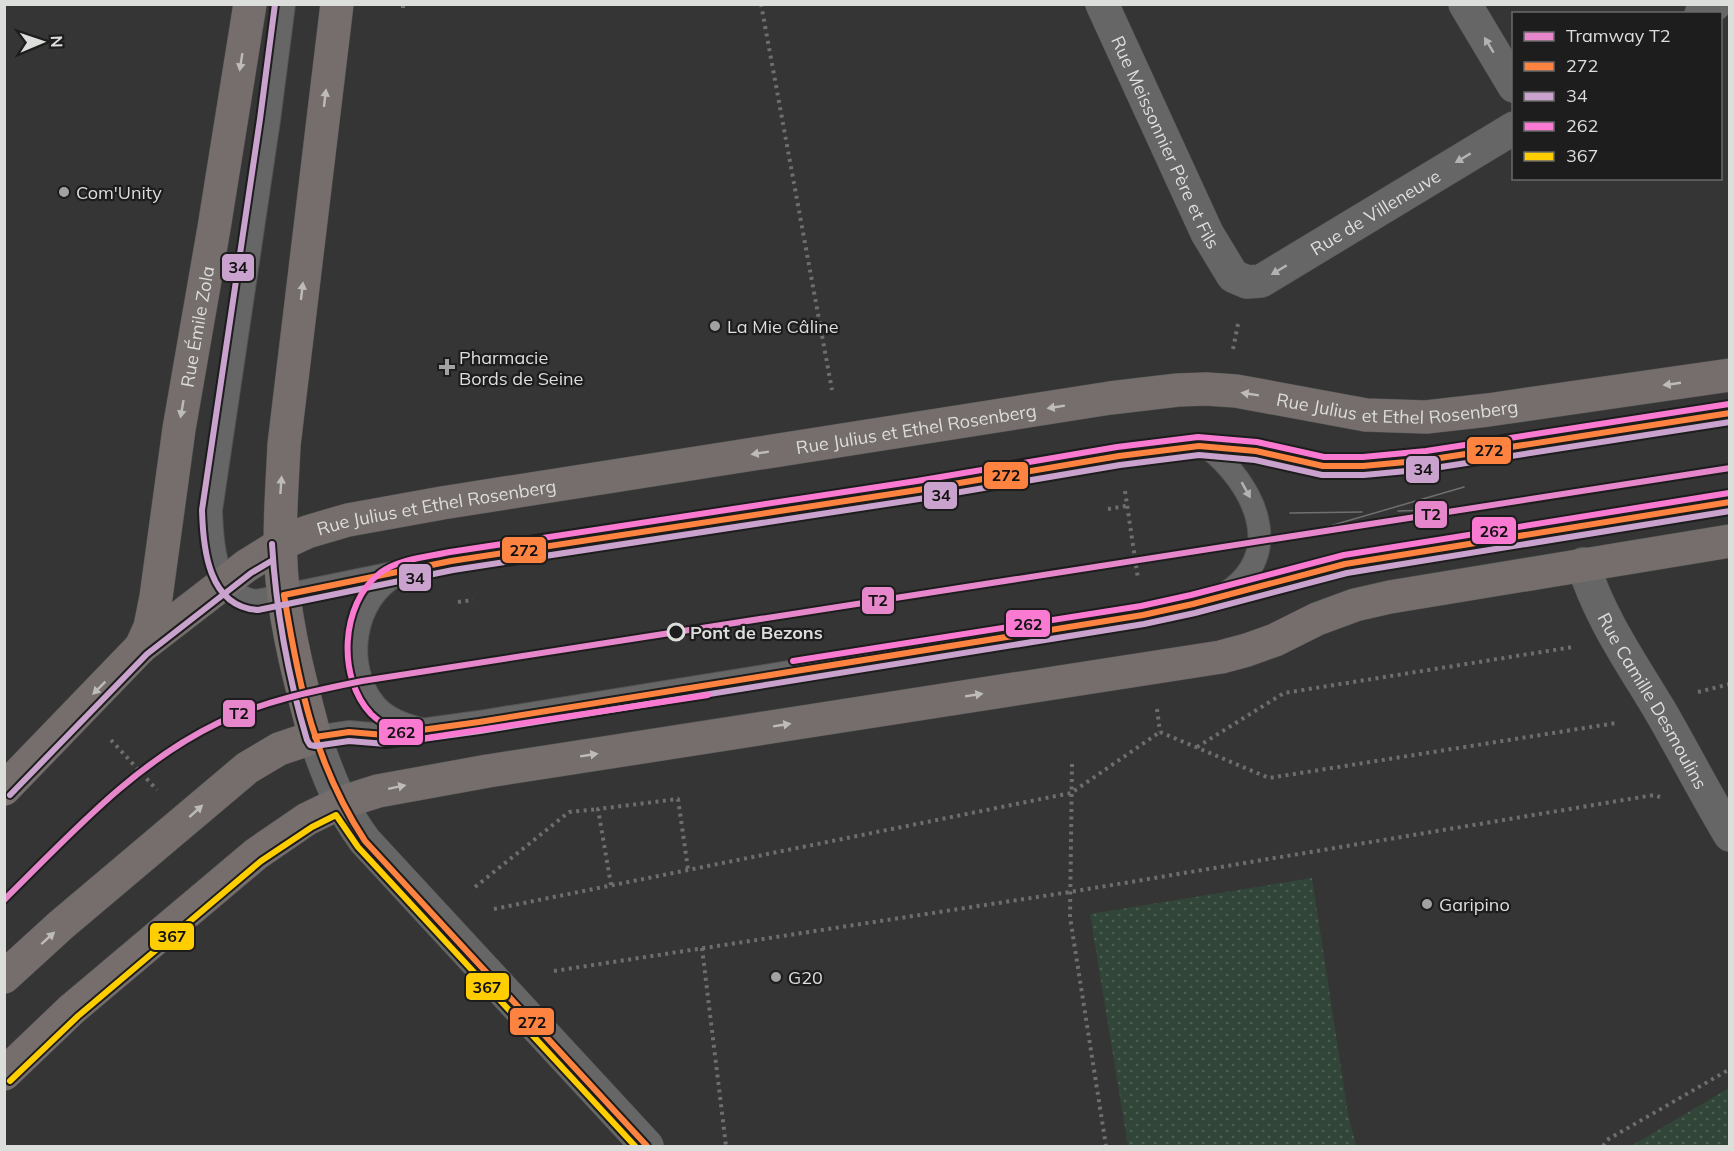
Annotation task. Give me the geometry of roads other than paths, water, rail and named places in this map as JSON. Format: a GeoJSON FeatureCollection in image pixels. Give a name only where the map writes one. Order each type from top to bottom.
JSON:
{"type":"FeatureCollection","features":[{"type":"Feature","properties":{"kind":"main road","name":"Rue Émile Zola"},"geometry":{"type":"LineString","coordinates":[[141,647],[150,627],[156,597],[179,429],[250,4]]}},
{"type":"Feature","properties":{"kind":"main road"},"geometry":{"type":"LineString","coordinates":[[4,977],[61,925],[226,784],[265,755],[292,743],[315,737],[297,669],[284,595],[280,485],[337,4]]}},
{"type":"Feature","properties":{"kind":"main road","name":"Rue Julius et Ethel Rosenberg"},"geometry":{"type":"LineString","coordinates":[[4,789],[141,647],[225,582],[281,544],[324,526],[348,520],[442,503],[1141,394],[1206,389],[1236,391],[1366,415],[1398,418],[1488,410],[1730,375]]}},
{"type":"Feature","properties":{"kind":"main road"},"geometry":{"type":"LineString","coordinates":[[4,1074],[72,1009],[256,854],[308,819],[340,803],[378,791],[498,769],[1221,657],[1265,643],[1317,619],[1355,605],[1390,597],[1730,541]]}},
{"type":"Feature","properties":{"kind":"street","name":"Rue Meissonnier Père et Fils"},"geometry":{"type":"LineString","coordinates":[[1102,4],[1207,233],[1233,276]]}},
{"type":"Feature","properties":{"kind":"street"},"geometry":{"type":"LineString","coordinates":[[1465,4],[1512,83]]}},
{"type":"Feature","properties":{"kind":"street","name":"Rue de Villeneuve"},"geometry":{"type":"LineString","coordinates":[[1233,276],[1247,282],[1261,280],[1512,129]]}},
{"type":"Feature","properties":{"kind":"street","name":"Rue Camille Desmoulins"},"geometry":{"type":"LineString","coordinates":[[1583,564],[1590,585],[1616,640],[1663,716],[1730,835]]}},
{"type":"Feature","properties":{"kind":"street"},"geometry":{"type":"LineString","coordinates":[[315,737],[340,803],[365,842],[647,1146]]}},
{"type":"Feature","properties":{"kind":"lane"},"geometry":{"type":"LineString","coordinates":[[284,4],[269,120],[220,435],[211,510],[212,540],[218,565],[225,582],[235,594],[246,600],[256,601],[451,561],[918,490],[1119,456],[1207,447],[1256,451],[1323,466],[1342,467],[1427,460],[1730,413]]}},
{"type":"Feature","properties":{"kind":"lane"},"geometry":{"type":"LineString","coordinates":[[1207,447],[1227,464],[1246,488],[1259,531],[1259,542],[1253,564],[1238,585],[1222,596]]}},
{"type":"Feature","properties":{"kind":"lane"},"geometry":{"type":"LineString","coordinates":[[315,737],[349,732],[377,735],[421,730],[1143,615],[1345,564],[1730,502]]}},
{"type":"Feature","properties":{"kind":"lane"},"geometry":{"type":"LineString","coordinates":[[401,572],[384,581],[365,608],[359,624],[357,658],[366,691],[375,704],[394,720],[421,730]]}},
{"type":"Feature","properties":{"kind":"tram line","name":"T2"},"geometry":{"type":"LineString","coordinates":[[4,900],[104,802],[158,759],[187,740],[235,715],[307,693],[362,681],[1730,468]]}},
{"type":"Feature","properties":{"kind":"tram line"},"geometry":{"type":"LineString","coordinates":[[1292,537],[1464,487]]}},
{"type":"Feature","properties":{"kind":"tram line"},"geometry":{"type":"LineString","coordinates":[[1398,511],[1467,509]]}},
{"type":"Feature","properties":{"kind":"tram line"},"geometry":{"type":"LineString","coordinates":[[1290,513],[1362,512]]}},
{"type":"Feature","properties":{"kind":"place","name":"Com'Unity"},"geometry":{"type":"Point","coordinates":[64,192]}},
{"type":"Feature","properties":{"kind":"place","name":"La Mie Câline"},"geometry":{"type":"Point","coordinates":[715,326]}},
{"type":"Feature","properties":{"kind":"place","name":"Pharmacie Bords de Seine"},"geometry":{"type":"Point","coordinates":[447,367]}},
{"type":"Feature","properties":{"kind":"place","name":"Pont de Bezons"},"geometry":{"type":"Point","coordinates":[676,632]}},
{"type":"Feature","properties":{"kind":"place","name":"Garipino"},"geometry":{"type":"Point","coordinates":[1427,904]}},
{"type":"Feature","properties":{"kind":"place","name":"G20"},"geometry":{"type":"Point","coordinates":[776,977]}}]}
